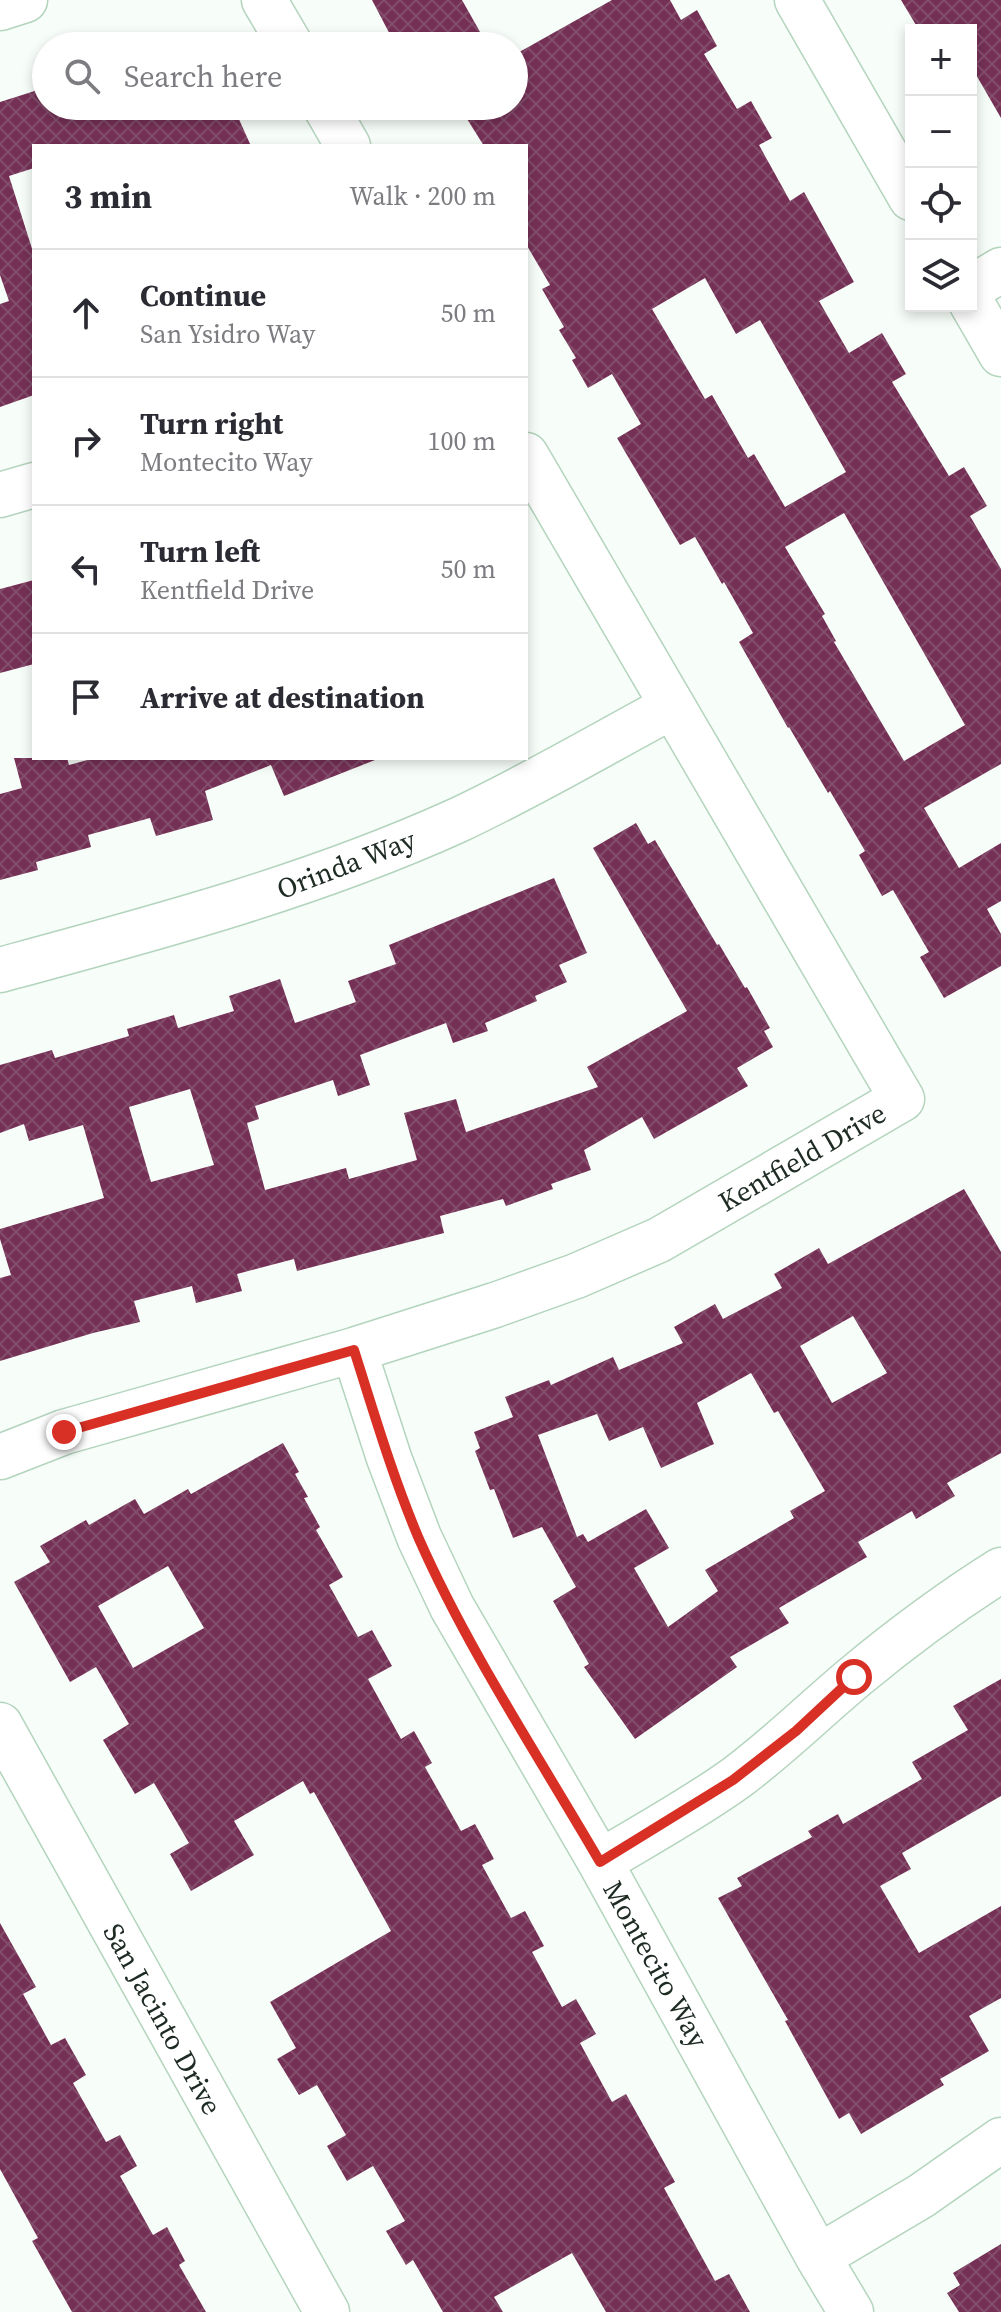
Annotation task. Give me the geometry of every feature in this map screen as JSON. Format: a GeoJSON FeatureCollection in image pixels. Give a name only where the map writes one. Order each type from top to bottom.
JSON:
{"type":"FeatureCollection","features":[{"type":"Feature","properties":{"kind":"street"},"geometry":{"type":"LineString","coordinates":[[0,8],[25,0]]}},
{"type":"Feature","properties":{"kind":"street"},"geometry":{"type":"LineString","coordinates":[[264,0],[283,32]]}},
{"type":"Feature","properties":{"kind":"street"},"geometry":{"type":"LineString","coordinates":[[797,0],[905,188]]}},
{"type":"Feature","properties":{"kind":"street"},"geometry":{"type":"LineString","coordinates":[[333,120],[347,144]]}},
{"type":"Feature","properties":{"kind":"street"},"geometry":{"type":"LineString","coordinates":[[977,284],[1001,270]]}},
{"type":"Feature","properties":{"kind":"street"},"geometry":{"type":"LineString","coordinates":[[977,312],[1001,354]]}},
{"type":"Feature","properties":{"kind":"street","name":"Kentfield Drive"},"geometry":{"type":"LineString","coordinates":[[0,1457],[79,1427],[354,1350],[576,1276],[659,1240],[902,1099],[528,458]]}},
{"type":"Feature","properties":{"kind":"street"},"geometry":{"type":"LineString","coordinates":[[0,495],[32,486]]}},
{"type":"Feature","properties":{"kind":"street","name":"Orinda Way"},"geometry":{"type":"LineString","coordinates":[[0,970],[245,901],[352,863],[457,820],[671,707]]}},
{"type":"Feature","properties":{"kind":"street","name":"Montecito Way"},"geometry":{"type":"LineString","coordinates":[[354,1350],[404,1498],[452,1607],[600,1862],[851,2312]]}},
{"type":"Feature","properties":{"kind":"street"},"geometry":{"type":"LineString","coordinates":[[600,1862],[733,1780],[796,1731],[854,1677],[908,1634],[1001,1570]]}},
{"type":"Feature","properties":{"kind":"street","name":"San Jacinto Drive"},"geometry":{"type":"LineString","coordinates":[[0,1725],[327,2312]]}},
{"type":"Feature","properties":{"kind":"street"},"geometry":{"type":"LineString","coordinates":[[818,2257],[921,2196],[1001,2140]]}},
{"type":"Feature","properties":{"kind":"building"},"geometry":{"type":"Polygon","coordinates":[[[372,0],[462,0],[480,32],[389,32],[372,0]]]}},
{"type":"Feature","properties":{"kind":"building"},"geometry":{"type":"Polygon","coordinates":[[[612,0],[670,0],[681,20],[697,10],[717,46],[704,54],[737,109],[751,101],[772,138],[759,145],[790,201],[804,192],[854,282],[819,301],[849,353],[882,333],[906,374],[892,382],[949,476],[964,467],[987,506],[970,516],[1001,569],[1001,764],[924,808],[959,868],[1001,843],[1001,901],[987,909],[1001,934],[1001,966],[944,998],[920,957],[929,952],[893,890],[882,896],[859,855],[865,851],[788,728],[739,642],[753,633],[724,582],[722,584],[695,537],[680,545],[617,438],[641,424],[612,374],[588,388],[572,360],[576,358],[559,330],[564,327],[542,289],[550,285],[528,247],[528,144],[483,144],[468,120],[528,120],[528,47],[612,0]],[[705,278],[652,309],[705,399],[712,395],[748,458],[754,454],[785,507],[846,472],[760,320],[736,334],[705,278]],[[844,513],[785,547],[825,614],[822,616],[834,642],[904,761],[965,725],[844,513]]]}},
{"type":"Feature","properties":{"kind":"building"},"geometry":{"type":"Polygon","coordinates":[[[901,0],[1001,0],[1001,118],[977,76],[977,24],[915,24],[901,0]]]}},
{"type":"Feature","properties":{"kind":"building"},"geometry":{"type":"Polygon","coordinates":[[[32,92],[32,120],[239,120],[250,144],[32,144],[32,169],[9,176],[32,249],[32,396],[0,407],[0,304],[9,301],[0,275],[0,102],[32,92]]]}},
{"type":"Feature","properties":{"kind":"building"},"geometry":{"type":"Polygon","coordinates":[[[32,581],[32,665],[0,673],[0,589],[32,581]]]}},
{"type":"Feature","properties":{"kind":"building"},"geometry":{"type":"Polygon","coordinates":[[[14,758],[68,760],[69,765],[88,760],[375,760],[284,796],[271,765],[205,791],[213,820],[156,836],[150,818],[88,835],[91,847],[36,862],[38,870],[0,880],[0,794],[22,788],[14,758]]]}},
{"type":"Feature","properties":{"kind":"building"},"geometry":{"type":"Polygon","coordinates":[[[636,823],[648,844],[655,840],[770,1028],[764,1031],[773,1047],[737,1068],[748,1086],[654,1139],[642,1117],[584,1150],[591,1170],[551,1184],[553,1189],[506,1206],[503,1199],[440,1216],[444,1233],[297,1271],[294,1259],[237,1274],[242,1291],[196,1303],[192,1286],[134,1301],[140,1322],[0,1361],[0,1278],[11,1275],[0,1229],[104,1198],[83,1125],[29,1141],[24,1124],[0,1133],[0,1065],[52,1050],[55,1058],[129,1036],[127,1029],[174,1015],[178,1028],[234,1011],[229,996],[280,979],[295,1023],[356,1002],[348,981],[396,964],[389,945],[554,878],[587,953],[559,965],[567,982],[535,996],[537,1001],[485,1023],[488,1031],[453,1043],[446,1023],[360,1055],[370,1085],[338,1096],[333,1080],[255,1106],[259,1119],[247,1123],[265,1190],[346,1168],[349,1179],[417,1160],[404,1113],[456,1099],[466,1132],[598,1087],[587,1067],[687,1011],[593,848],[636,823]],[[190,1089],[129,1107],[151,1182],[214,1165],[190,1089]]]}},
{"type":"Feature","properties":{"kind":"building"},"geometry":{"type":"Polygon","coordinates":[[[964,1189],[1001,1252],[1001,1453],[947,1483],[955,1496],[916,1519],[912,1511],[858,1542],[867,1557],[779,1608],[789,1623],[730,1657],[737,1667],[635,1739],[584,1667],[589,1664],[553,1601],[576,1587],[542,1527],[513,1538],[475,1451],[480,1448],[474,1432],[513,1417],[505,1397],[549,1380],[551,1385],[613,1357],[619,1370],[683,1343],[674,1327],[715,1304],[723,1319],[782,1288],[774,1274],[819,1248],[828,1264],[964,1189]],[[853,1316],[800,1346],[832,1403],[887,1373],[853,1316]],[[751,1373],[697,1403],[714,1444],[661,1468],[643,1427],[609,1441],[597,1414],[538,1435],[577,1537],[583,1534],[588,1542],[646,1509],[669,1548],[634,1568],[668,1627],[718,1591],[705,1570],[794,1518],[790,1511],[825,1491],[778,1411],[774,1413],[751,1373]]]}},
{"type":"Feature","properties":{"kind":"building"},"geometry":{"type":"Polygon","coordinates":[[[283,1443],[299,1472],[295,1474],[308,1497],[304,1498],[320,1527],[316,1530],[343,1577],[329,1585],[358,1637],[372,1630],[392,1666],[368,1679],[401,1739],[414,1731],[432,1763],[425,1767],[461,1831],[475,1824],[494,1859],[482,1865],[511,1918],[525,1911],[544,1946],[532,1952],[562,2007],[576,1999],[596,2034],[580,2043],[612,2102],[626,2094],[675,2182],[664,2188],[715,2281],[729,2274],[750,2312],[606,2312],[572,2253],[494,2297],[503,2312],[443,2312],[413,2260],[406,2265],[386,2231],[405,2221],[373,2166],[347,2181],[327,2146],[346,2135],[317,2085],[299,2095],[277,2059],[296,2048],[270,2002],[391,1931],[314,1792],[310,1794],[303,1781],[234,1821],[254,1855],[191,1891],[170,1854],[189,1843],[154,1783],[135,1794],[103,1740],[129,1724],[96,1667],[70,1682],[14,1582],[50,1562],[40,1546],[86,1520],[89,1525],[135,1499],[144,1514],[188,1489],[191,1494],[283,1443]],[[168,1566],[98,1606],[133,1668],[204,1628],[168,1566]]]}},
{"type":"Feature","properties":{"kind":"building"},"geometry":{"type":"Polygon","coordinates":[[[1001,1679],[1001,1796],[902,1853],[911,1869],[880,1886],[919,1953],[1001,1906],[1001,1998],[969,2016],[989,2051],[940,2079],[944,2085],[861,2134],[849,2113],[839,2119],[785,2021],[788,2020],[718,1898],[742,1886],[737,1878],[812,1837],[808,1831],[838,1814],[843,1824],[922,1779],[912,1762],[968,1730],[953,1706],[1001,1679]]]}},
{"type":"Feature","properties":{"kind":"building"},"geometry":{"type":"Polygon","coordinates":[[[0,1923],[36,1987],[23,1994],[51,2045],[65,2038],[86,2075],[73,2083],[106,2142],[120,2135],[137,2166],[120,2176],[153,2235],[167,2227],[185,2261],[179,2265],[206,2312],[72,2312],[32,2241],[38,2238],[0,2169],[0,1923]]]}},
{"type":"Feature","properties":{"kind":"building"},"geometry":{"type":"Polygon","coordinates":[[[1001,2244],[1001,2312],[959,2312],[947,2293],[960,2285],[953,2273],[1001,2244]]]}},
{"type":"Feature","properties":{"kind":"route"},"geometry":{"type":"LineString","coordinates":[[64,1432],[354,1350],[419,1537],[452,1607],[600,1862],[733,1780],[796,1731],[854,1677]]}}]}
